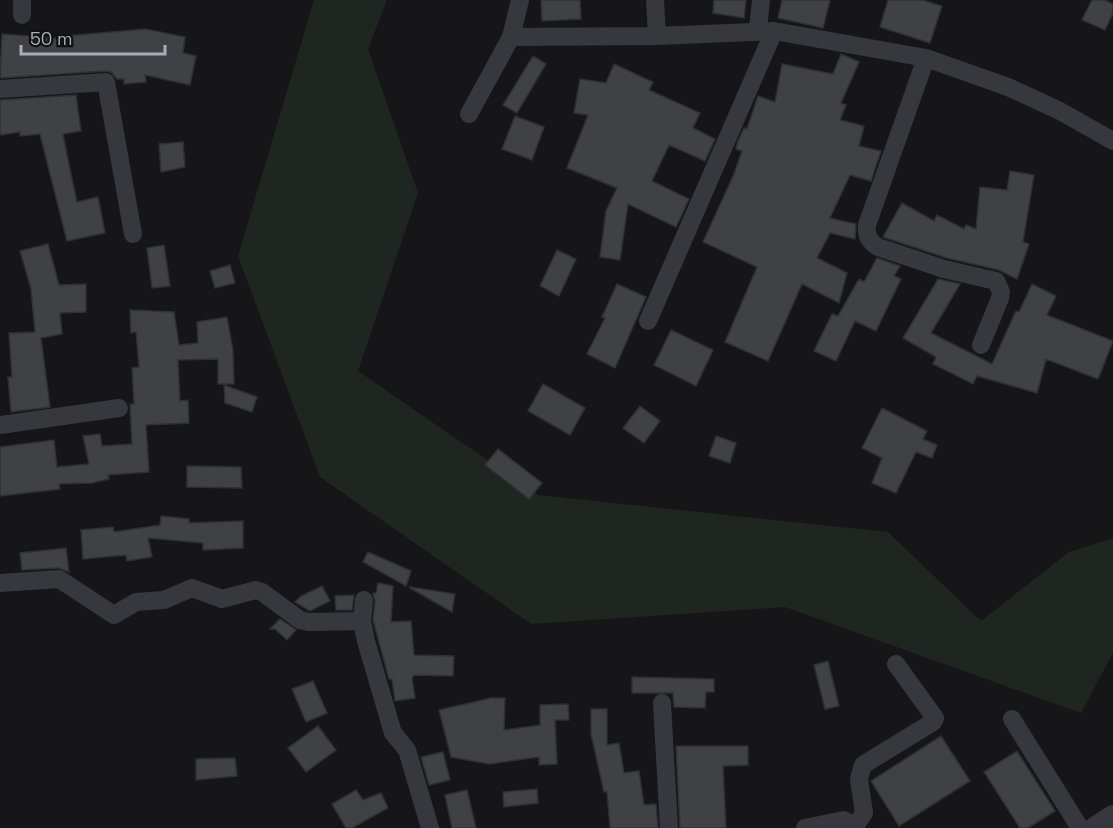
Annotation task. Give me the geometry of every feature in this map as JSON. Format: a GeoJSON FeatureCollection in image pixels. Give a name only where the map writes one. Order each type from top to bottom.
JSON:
{"type":"FeatureCollection","features":[{"type":"Feature","properties":{"kind":"street"},"geometry":{"type":"LineString","coordinates":[[469,114],[512,37],[520,0]]}},
{"type":"Feature","properties":{"kind":"street"},"geometry":{"type":"LineString","coordinates":[[655,0],[657,36]]}},
{"type":"Feature","properties":{"kind":"street"},"geometry":{"type":"LineString","coordinates":[[648,321],[766,31],[761,0]]}},
{"type":"Feature","properties":{"kind":"street"},"geometry":{"type":"LineString","coordinates":[[512,37],[657,36],[766,31],[926,58],[1008,87],[1060,111],[1113,141]]}},
{"type":"Feature","properties":{"kind":"street"},"geometry":{"type":"LineString","coordinates":[[926,58],[867,225],[867,234],[870,242],[878,247],[944,269],[996,281],[1001,292],[1000,298],[981,345]]}},
{"type":"Feature","properties":{"kind":"street"},"geometry":{"type":"LineString","coordinates":[[0,89],[106,82],[134,234]]}},
{"type":"Feature","properties":{"kind":"street"},"geometry":{"type":"LineString","coordinates":[[0,425],[119,408]]}},
{"type":"Feature","properties":{"kind":"street"},"geometry":{"type":"LineString","coordinates":[[0,583],[59,579],[114,615],[136,602],[164,600],[192,588],[222,599],[256,590],[300,620],[309,622],[362,621]]}},
{"type":"Feature","properties":{"kind":"street"},"geometry":{"type":"LineString","coordinates":[[364,600],[362,621],[393,733],[407,750],[430,828]]}},
{"type":"Feature","properties":{"kind":"street"},"geometry":{"type":"LineString","coordinates":[[805,828],[844,820],[856,827],[864,813],[859,779],[863,765],[933,722],[935,718],[896,664]]}},
{"type":"Feature","properties":{"kind":"street"},"geometry":{"type":"LineString","coordinates":[[662,703],[669,828]]}},
{"type":"Feature","properties":{"kind":"street"},"geometry":{"type":"LineString","coordinates":[[1012,719],[1080,828]]}},
{"type":"Feature","properties":{"kind":"street"},"geometry":{"type":"LineString","coordinates":[[1096,828],[1113,817]]}},
{"type":"Feature","properties":{"kind":"shaded area"},"geometry":{"type":"Polygon","coordinates":[[[314,0],[387,0],[368,49],[418,193],[358,371],[538,495],[888,532],[981,621],[1069,552],[1113,538],[1113,653],[1081,713],[785,607],[531,624],[320,477],[238,256],[314,0]]]}},
{"type":"Feature","properties":{"kind":"building"},"geometry":{"type":"Polygon","coordinates":[[[541,0],[580,0],[581,19],[542,21],[541,0]]]}},
{"type":"Feature","properties":{"kind":"building"},"geometry":{"type":"Polygon","coordinates":[[[714,0],[746,0],[744,18],[713,13],[714,0]]]}},
{"type":"Feature","properties":{"kind":"building"},"geometry":{"type":"Polygon","coordinates":[[[782,0],[830,0],[823,28],[778,18],[782,0]]]}},
{"type":"Feature","properties":{"kind":"building"},"geometry":{"type":"Polygon","coordinates":[[[888,0],[922,0],[942,6],[930,43],[880,27],[888,0]]]}},
{"type":"Feature","properties":{"kind":"building"},"geometry":{"type":"Polygon","coordinates":[[[1092,0],[1105,0],[1113,4],[1113,13],[1105,30],[1082,20],[1092,0]]]}},
{"type":"Feature","properties":{"kind":"building"},"geometry":{"type":"Polygon","coordinates":[[[145,29],[185,37],[183,53],[196,56],[190,85],[145,75],[146,82],[124,84],[124,79],[117,79],[111,72],[105,71],[0,78],[2,34],[67,39],[67,36],[145,29]]]}},
{"type":"Feature","properties":{"kind":"building"},"geometry":{"type":"Polygon","coordinates":[[[841,54],[859,62],[841,103],[846,105],[840,120],[864,126],[859,146],[881,151],[871,181],[850,175],[830,218],[856,224],[855,239],[830,233],[817,258],[847,273],[839,303],[802,284],[768,361],[725,342],[757,267],[703,242],[734,174],[742,151],[736,149],[738,141],[744,128],[747,129],[758,96],[775,102],[782,64],[833,74],[841,54]]]}},
{"type":"Feature","properties":{"kind":"building"},"geometry":{"type":"Polygon","coordinates":[[[533,56],[546,64],[517,113],[503,105],[533,56]]]}},
{"type":"Feature","properties":{"kind":"building"},"geometry":{"type":"Polygon","coordinates":[[[614,64],[653,82],[649,90],[700,113],[693,128],[715,139],[705,161],[669,145],[652,181],[689,199],[676,227],[628,204],[620,260],[600,257],[606,211],[617,188],[567,168],[588,115],[574,113],[580,79],[606,83],[614,64]]]}},
{"type":"Feature","properties":{"kind":"building"},"geometry":{"type":"Polygon","coordinates":[[[76,95],[81,131],[63,134],[68,160],[77,202],[98,197],[105,233],[67,241],[40,134],[20,136],[20,132],[0,135],[0,100],[76,95]]]}},
{"type":"Feature","properties":{"kind":"building"},"geometry":{"type":"Polygon","coordinates":[[[515,116],[544,127],[532,160],[502,149],[515,116]]]}},
{"type":"Feature","properties":{"kind":"building"},"geometry":{"type":"Polygon","coordinates":[[[183,142],[185,167],[161,172],[159,144],[183,142]]]}},
{"type":"Feature","properties":{"kind":"building"},"geometry":{"type":"Polygon","coordinates":[[[1010,171],[1034,175],[1023,242],[1029,244],[1017,279],[999,270],[947,258],[883,237],[902,203],[934,221],[937,215],[964,229],[966,225],[976,229],[980,187],[1007,190],[1010,171]]]}},
{"type":"Feature","properties":{"kind":"building"},"geometry":{"type":"Polygon","coordinates":[[[48,244],[59,285],[86,284],[86,312],[60,313],[62,334],[41,338],[50,407],[11,412],[8,377],[12,377],[9,333],[35,332],[31,289],[20,251],[48,244]]]}},
{"type":"Feature","properties":{"kind":"building"},"geometry":{"type":"Polygon","coordinates":[[[164,245],[170,286],[152,288],[147,248],[164,245]]]}},
{"type":"Feature","properties":{"kind":"building"},"geometry":{"type":"Polygon","coordinates":[[[557,250],[576,259],[559,296],[540,286],[557,250]]]}},
{"type":"Feature","properties":{"kind":"building"},"geometry":{"type":"Polygon","coordinates":[[[877,258],[900,266],[894,276],[901,279],[876,331],[855,321],[836,361],[814,351],[832,314],[838,316],[859,279],[864,282],[877,258]]]}},
{"type":"Feature","properties":{"kind":"building"},"geometry":{"type":"Polygon","coordinates":[[[230,265],[235,283],[215,288],[210,271],[230,265]]]}},
{"type":"Feature","properties":{"kind":"building"},"geometry":{"type":"Polygon","coordinates":[[[938,279],[960,284],[931,333],[992,364],[1016,311],[1019,312],[1032,284],[1056,296],[1047,315],[1113,341],[1098,379],[1046,359],[1037,393],[977,376],[973,384],[933,364],[936,357],[903,338],[938,279]]]}},
{"type":"Feature","properties":{"kind":"building"},"geometry":{"type":"Polygon","coordinates":[[[617,284],[646,297],[615,368],[587,354],[605,318],[602,317],[617,284]]]}},
{"type":"Feature","properties":{"kind":"building"},"geometry":{"type":"Polygon","coordinates":[[[130,310],[174,312],[179,345],[198,343],[197,322],[227,317],[233,350],[234,384],[218,384],[218,359],[178,360],[180,401],[188,400],[189,423],[146,425],[149,472],[108,475],[109,479],[92,483],[59,484],[60,489],[0,496],[0,447],[54,440],[57,467],[89,464],[83,436],[100,434],[102,446],[132,444],[130,404],[134,404],[132,368],[139,367],[136,332],[131,333],[130,310]]]}},
{"type":"Feature","properties":{"kind":"building"},"geometry":{"type":"Polygon","coordinates":[[[671,330],[713,350],[696,386],[654,365],[671,330]]]}},
{"type":"Feature","properties":{"kind":"building"},"geometry":{"type":"Polygon","coordinates":[[[543,384],[585,408],[570,435],[528,411],[543,384]]]}},
{"type":"Feature","properties":{"kind":"building"},"geometry":{"type":"Polygon","coordinates":[[[224,385],[257,397],[252,412],[225,403],[224,385]]]}},
{"type":"Feature","properties":{"kind":"building"},"geometry":{"type":"Polygon","coordinates":[[[640,406],[660,421],[644,443],[623,428],[640,406]]]}},
{"type":"Feature","properties":{"kind":"building"},"geometry":{"type":"Polygon","coordinates":[[[882,408],[927,431],[923,439],[937,445],[932,458],[916,452],[896,493],[872,483],[882,458],[862,448],[882,408]]]}},
{"type":"Feature","properties":{"kind":"building"},"geometry":{"type":"Polygon","coordinates":[[[716,436],[736,443],[730,463],[709,456],[716,436]]]}},
{"type":"Feature","properties":{"kind":"building"},"geometry":{"type":"Polygon","coordinates":[[[498,449],[542,483],[529,499],[485,465],[498,449]]]}},
{"type":"Feature","properties":{"kind":"building"},"geometry":{"type":"Polygon","coordinates":[[[187,466],[241,467],[242,488],[187,487],[187,466]]]}},
{"type":"Feature","properties":{"kind":"building"},"geometry":{"type":"Polygon","coordinates":[[[161,516],[189,519],[189,523],[243,521],[243,548],[203,550],[203,543],[148,538],[152,557],[127,561],[126,555],[83,559],[81,530],[113,527],[114,532],[160,525],[161,516]]]}},
{"type":"Feature","properties":{"kind":"building"},"geometry":{"type":"Polygon","coordinates":[[[66,548],[69,572],[58,568],[22,570],[20,553],[66,548]]]}},
{"type":"Feature","properties":{"kind":"building"},"geometry":{"type":"Polygon","coordinates":[[[368,552],[411,571],[406,586],[363,562],[368,552]]]}},
{"type":"Feature","properties":{"kind":"building"},"geometry":{"type":"Polygon","coordinates":[[[378,583],[393,586],[391,622],[411,621],[414,655],[454,656],[453,676],[414,675],[412,678],[415,698],[395,701],[392,679],[389,679],[373,620],[375,601],[373,593],[376,593],[378,583]]]}},
{"type":"Feature","properties":{"kind":"building"},"geometry":{"type":"Polygon","coordinates":[[[322,586],[330,601],[310,611],[295,602],[301,596],[322,586]]]}},
{"type":"Feature","properties":{"kind":"building"},"geometry":{"type":"Polygon","coordinates":[[[410,588],[455,594],[452,612],[410,588]]]}},
{"type":"Feature","properties":{"kind":"building"},"geometry":{"type":"Polygon","coordinates":[[[354,595],[352,610],[336,610],[335,596],[354,595]]]}},
{"type":"Feature","properties":{"kind":"building"},"geometry":{"type":"Polygon","coordinates":[[[280,619],[296,630],[287,640],[275,629],[270,629],[280,619]]]}},
{"type":"Feature","properties":{"kind":"building"},"geometry":{"type":"Polygon","coordinates":[[[828,661],[839,706],[825,709],[814,665],[828,661]]]}},
{"type":"Feature","properties":{"kind":"building"},"geometry":{"type":"Polygon","coordinates":[[[632,677],[714,679],[714,692],[706,692],[705,708],[674,707],[673,693],[632,693],[632,677]]]}},
{"type":"Feature","properties":{"kind":"building"},"geometry":{"type":"Polygon","coordinates":[[[313,681],[327,713],[306,722],[292,689],[313,681]]]}},
{"type":"Feature","properties":{"kind":"building"},"geometry":{"type":"Polygon","coordinates":[[[491,698],[505,698],[504,730],[540,725],[540,705],[568,704],[569,720],[555,720],[557,764],[539,765],[539,757],[489,764],[451,757],[439,710],[491,698]]]}},
{"type":"Feature","properties":{"kind":"building"},"geometry":{"type":"Polygon","coordinates":[[[591,709],[607,709],[607,745],[619,743],[624,773],[639,771],[644,805],[656,804],[658,828],[610,828],[607,792],[604,792],[591,734],[591,709]]]}},
{"type":"Feature","properties":{"kind":"building"},"geometry":{"type":"Polygon","coordinates":[[[318,726],[336,750],[306,772],[288,748],[318,726]]]}},
{"type":"Feature","properties":{"kind":"building"},"geometry":{"type":"Polygon","coordinates":[[[941,736],[970,781],[899,826],[871,781],[941,736]]]}},
{"type":"Feature","properties":{"kind":"building"},"geometry":{"type":"Polygon","coordinates":[[[676,746],[748,746],[748,765],[723,766],[726,828],[680,828],[676,746]]]}},
{"type":"Feature","properties":{"kind":"building"},"geometry":{"type":"Polygon","coordinates":[[[1017,751],[1055,811],[1028,828],[1020,828],[984,772],[1017,751]]]}},
{"type":"Feature","properties":{"kind":"building"},"geometry":{"type":"Polygon","coordinates":[[[443,752],[450,780],[429,785],[421,757],[443,752]]]}},
{"type":"Feature","properties":{"kind":"building"},"geometry":{"type":"Polygon","coordinates":[[[235,758],[237,776],[196,780],[196,759],[235,758]]]}},
{"type":"Feature","properties":{"kind":"building"},"geometry":{"type":"Polygon","coordinates":[[[537,789],[538,803],[504,807],[503,792],[537,789]]]}},
{"type":"Feature","properties":{"kind":"building"},"geometry":{"type":"Polygon","coordinates":[[[356,790],[363,800],[381,793],[388,808],[352,828],[346,828],[332,804],[356,790]]]}},
{"type":"Feature","properties":{"kind":"building"},"geometry":{"type":"Polygon","coordinates":[[[467,790],[476,828],[452,828],[445,795],[467,790]]]}}]}
